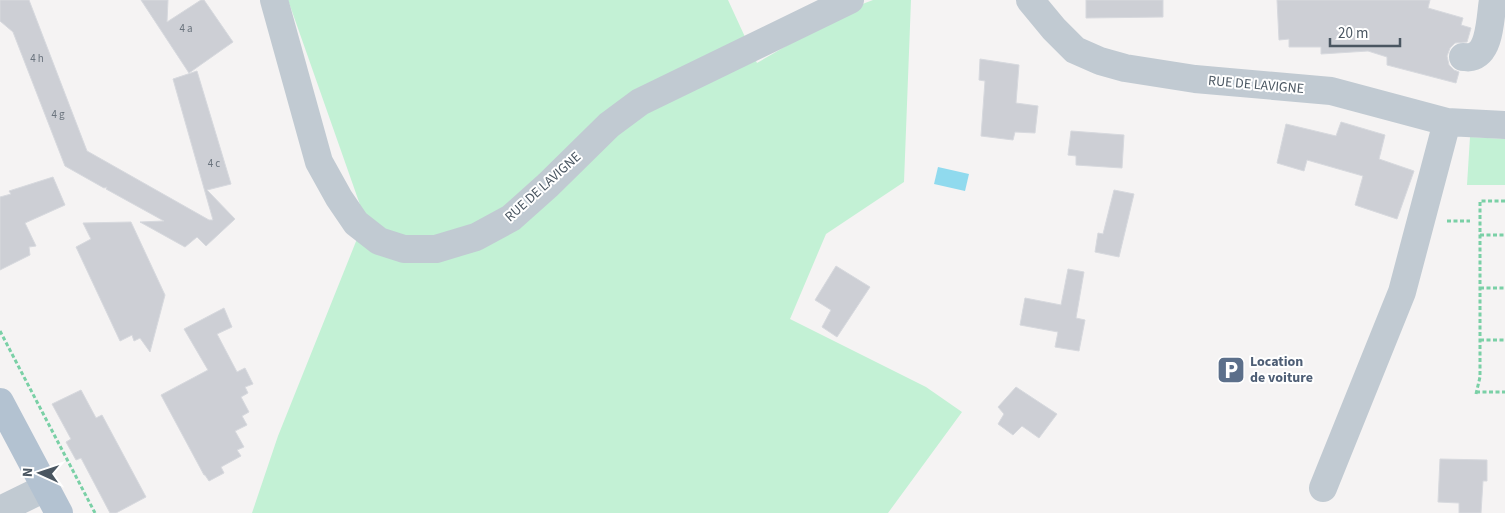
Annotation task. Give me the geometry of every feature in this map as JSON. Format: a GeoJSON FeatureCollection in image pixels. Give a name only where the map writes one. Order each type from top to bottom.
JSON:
{"type":"FeatureCollection","features":[{"type":"Feature","properties":{"kind":"main road"},"geometry":{"type":"LineString","coordinates":[[0,402],[58,513]]}},
{"type":"Feature","properties":{"kind":"street","name":"RUE DE LAVIGNE"},"geometry":{"type":"LineString","coordinates":[[274,0],[320,162],[339,198],[356,223],[379,241],[404,248],[428,249],[436,249],[476,236],[511,218],[548,185],[609,125],[640,102],[850,0]]}},
{"type":"Feature","properties":{"kind":"street","name":"RUE DE LAVIGNE"},"geometry":{"type":"LineString","coordinates":[[1030,0],[1054,29],[1075,50],[1100,61],[1125,68],[1203,80],[1331,91],[1447,122],[1505,125]]}},
{"type":"Feature","properties":{"kind":"street"},"geometry":{"type":"LineString","coordinates":[[1463,57],[1471,58],[1479,54],[1484,48],[1493,0]]}},
{"type":"Feature","properties":{"kind":"street"},"geometry":{"type":"LineString","coordinates":[[1323,488],[1402,292],[1447,122]]}},
{"type":"Feature","properties":{"kind":"street"},"geometry":{"type":"LineString","coordinates":[[0,510],[45,488]]}},
{"type":"Feature","properties":{"kind":"path"},"geometry":{"type":"LineString","coordinates":[[1505,201],[1480,201],[1480,377],[1476,393],[1505,392]]}},
{"type":"Feature","properties":{"kind":"path"},"geometry":{"type":"LineString","coordinates":[[1480,235],[1505,235]]}},
{"type":"Feature","properties":{"kind":"path"},"geometry":{"type":"LineString","coordinates":[[1480,288],[1505,288]]}},
{"type":"Feature","properties":{"kind":"path"},"geometry":{"type":"LineString","coordinates":[[0,331],[95,513]]}},
{"type":"Feature","properties":{"kind":"path"},"geometry":{"type":"LineString","coordinates":[[1480,340],[1505,340]]}},
{"type":"Feature","properties":{"kind":"green space"},"geometry":{"type":"Polygon","coordinates":[[[288,0],[728,0],[757,63],[852,8],[873,0],[911,0],[904,182],[826,234],[790,319],[926,387],[962,412],[888,513],[252,513],[278,436],[365,219],[288,0]]]}},
{"type":"Feature","properties":{"kind":"green space"},"geometry":{"type":"Polygon","coordinates":[[[1470,137],[1505,139],[1505,185],[1467,185],[1470,137]]]}},
{"type":"Feature","properties":{"kind":"water"},"geometry":{"type":"Polygon","coordinates":[[[938,167],[969,174],[965,191],[934,184],[938,167]]]}},
{"type":"Feature","properties":{"kind":"building"},"geometry":{"type":"Polygon","coordinates":[[[0,0],[29,0],[87,151],[209,220],[213,220],[173,79],[197,71],[231,184],[207,190],[235,219],[206,246],[197,237],[185,247],[140,222],[164,221],[106,189],[107,187],[104,188],[65,166],[13,32],[0,21],[0,0]]]}},
{"type":"Feature","properties":{"kind":"building"},"geometry":{"type":"Polygon","coordinates":[[[141,0],[168,0],[167,22],[201,0],[204,0],[233,42],[189,73],[141,0]]]}},
{"type":"Feature","properties":{"kind":"building"},"geometry":{"type":"Polygon","coordinates":[[[1086,0],[1163,0],[1163,17],[1086,18],[1086,0]]]}},
{"type":"Feature","properties":{"kind":"building"},"geometry":{"type":"Polygon","coordinates":[[[1277,0],[1430,0],[1428,8],[1463,18],[1461,25],[1471,28],[1467,42],[1455,43],[1450,48],[1447,56],[1449,65],[1459,72],[1456,83],[1387,65],[1387,57],[1368,51],[1321,54],[1321,47],[1289,47],[1289,39],[1279,40],[1277,0]]]}},
{"type":"Feature","properties":{"kind":"building"},"geometry":{"type":"Polygon","coordinates":[[[980,59],[1019,65],[1016,103],[1038,106],[1035,133],[1015,132],[1013,140],[981,136],[985,81],[979,80],[980,59]]]}},
{"type":"Feature","properties":{"kind":"building"},"geometry":{"type":"Polygon","coordinates":[[[1341,122],[1385,135],[1379,159],[1414,171],[1397,219],[1355,205],[1363,176],[1307,160],[1304,171],[1277,163],[1286,124],[1336,136],[1341,122]]]}},
{"type":"Feature","properties":{"kind":"building"},"geometry":{"type":"Polygon","coordinates":[[[1071,131],[1124,135],[1122,168],[1076,165],[1076,156],[1068,155],[1071,131]]]}},
{"type":"Feature","properties":{"kind":"building"},"geometry":{"type":"Polygon","coordinates":[[[53,177],[65,205],[25,223],[36,246],[29,247],[30,255],[0,270],[0,197],[11,194],[9,191],[53,177]]]}},
{"type":"Feature","properties":{"kind":"building"},"geometry":{"type":"Polygon","coordinates":[[[1114,190],[1134,194],[1119,257],[1095,252],[1098,233],[1103,234],[1114,190]]]}},
{"type":"Feature","properties":{"kind":"building"},"geometry":{"type":"Polygon","coordinates":[[[131,222],[165,295],[150,352],[140,338],[134,341],[132,335],[120,341],[76,247],[91,239],[83,223],[131,222]]]}},
{"type":"Feature","properties":{"kind":"building"},"geometry":{"type":"Polygon","coordinates":[[[836,266],[870,287],[837,337],[822,327],[831,310],[815,300],[836,266]]]}},
{"type":"Feature","properties":{"kind":"building"},"geometry":{"type":"Polygon","coordinates":[[[1068,269],[1084,272],[1076,318],[1085,320],[1079,351],[1055,347],[1058,332],[1020,325],[1025,298],[1061,305],[1068,269]]]}},
{"type":"Feature","properties":{"kind":"building"},"geometry":{"type":"Polygon","coordinates":[[[224,308],[232,327],[217,334],[237,372],[245,368],[253,384],[245,387],[248,393],[241,397],[249,412],[242,416],[247,425],[235,431],[244,447],[237,450],[241,456],[221,467],[224,473],[209,481],[161,395],[208,370],[184,329],[224,308]]]}},
{"type":"Feature","properties":{"kind":"building"},"geometry":{"type":"Polygon","coordinates":[[[1016,387],[1057,414],[1039,438],[1022,426],[1013,435],[998,424],[1004,414],[998,407],[1016,387]]]}},
{"type":"Feature","properties":{"kind":"building"},"geometry":{"type":"Polygon","coordinates":[[[81,390],[96,418],[102,415],[146,497],[116,513],[110,513],[81,458],[76,460],[66,442],[71,439],[52,404],[81,390]]]}},
{"type":"Feature","properties":{"kind":"building"},"geometry":{"type":"Polygon","coordinates":[[[1440,459],[1487,460],[1487,481],[1483,481],[1481,513],[1459,513],[1459,503],[1438,502],[1440,459]]]}},
{"type":"Feature","properties":{"kind":"place","name":"Location de voiture"},"geometry":{"type":"Point","coordinates":[1231,370]}}]}
